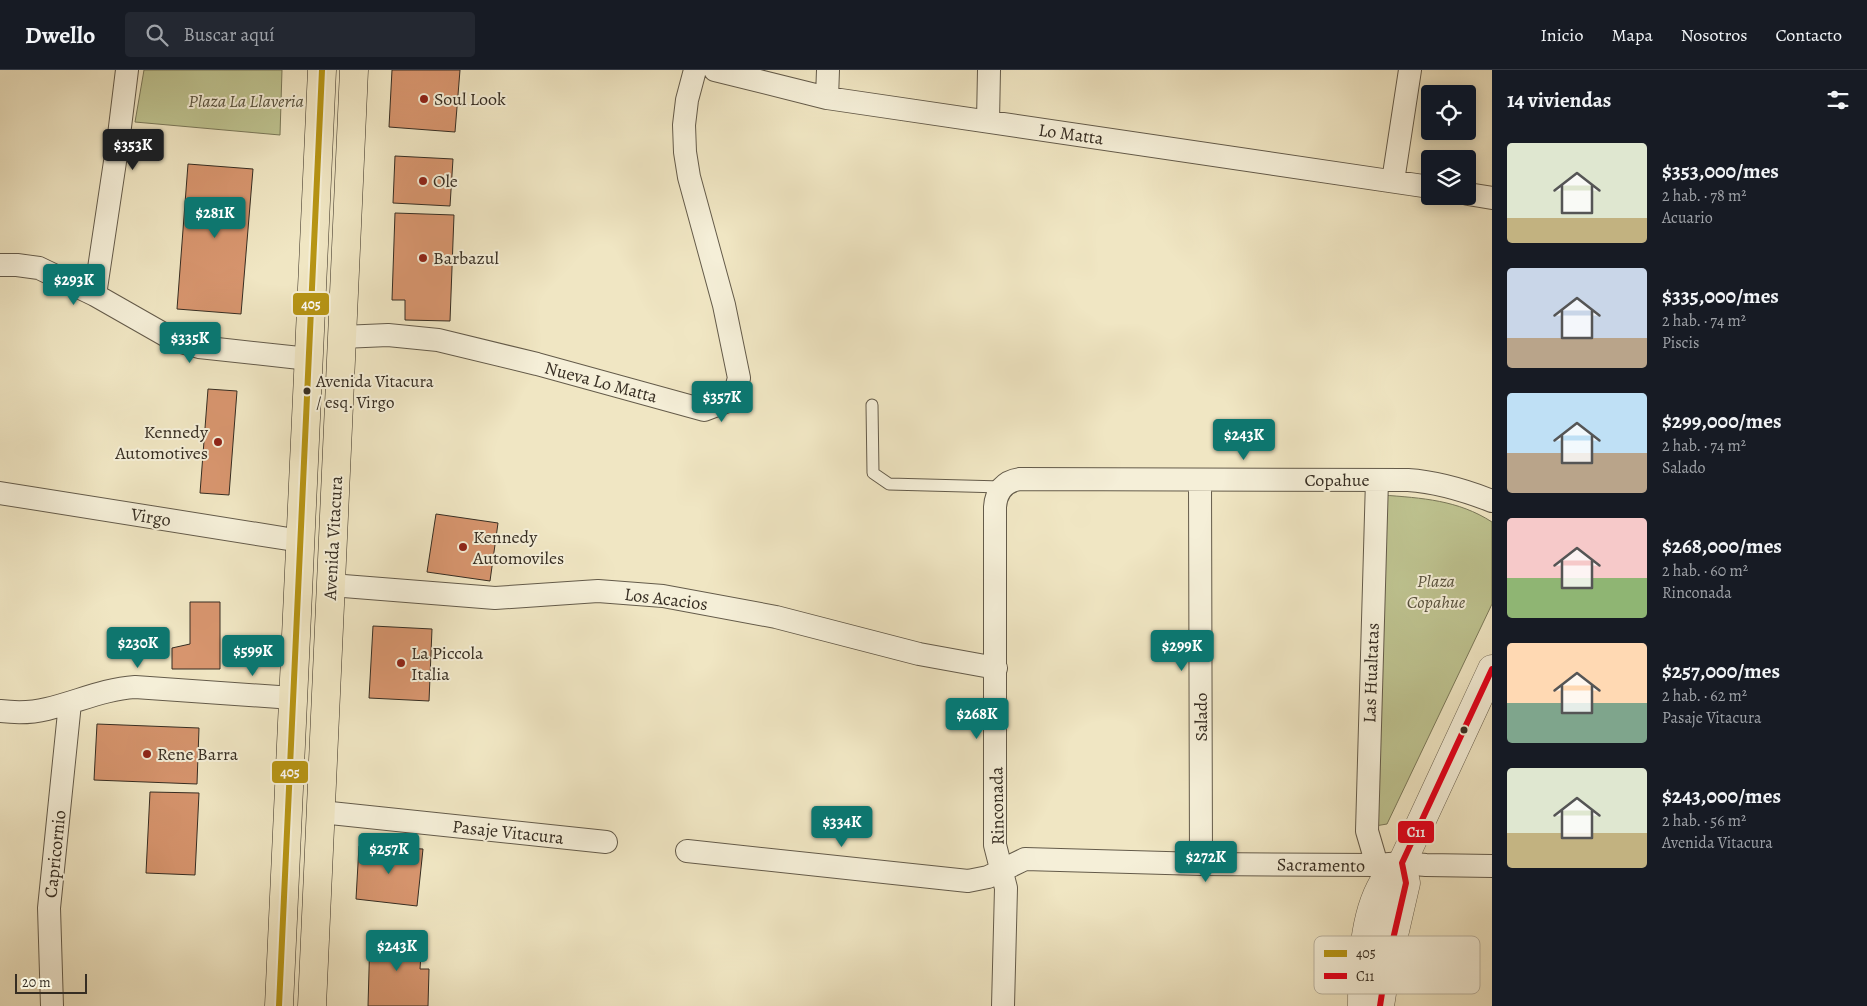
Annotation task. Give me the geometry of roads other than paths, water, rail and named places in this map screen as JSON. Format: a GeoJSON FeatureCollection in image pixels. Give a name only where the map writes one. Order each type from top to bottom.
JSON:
{"type":"FeatureCollection","features":[{"type":"Feature","properties":{"kind":"main road","name":"Avenida Vitacura"},"geometry":{"type":"LineString","coordinates":[[279,1006],[322,70]]}},
{"type":"Feature","properties":{"kind":"main road","name":"Avenida Vitacura"},"geometry":{"type":"LineString","coordinates":[[312,1006],[354,70]]}},
{"type":"Feature","properties":{"kind":"street"},"geometry":{"type":"LineString","coordinates":[[95,295],[127,70]]}},
{"type":"Feature","properties":{"kind":"street","name":"Nueva Lo Matta"},"geometry":{"type":"LineString","coordinates":[[342,337],[388,335],[438,340],[537,364],[704,410],[733,399],[739,378],[724,305],[689,177],[685,152],[684,126],[687,100],[695,70]]}},
{"type":"Feature","properties":{"kind":"street","name":"Lo Matta"},"geometry":{"type":"LineString","coordinates":[[715,70],[827,98],[1421,185]]}},
{"type":"Feature","properties":{"kind":"street"},"geometry":{"type":"LineString","coordinates":[[827,98],[828,70]]}},
{"type":"Feature","properties":{"kind":"street"},"geometry":{"type":"LineString","coordinates":[[988,121],[989,70]]}},
{"type":"Feature","properties":{"kind":"street"},"geometry":{"type":"LineString","coordinates":[[1393,180],[1410,70]]}},
{"type":"Feature","properties":{"kind":"street"},"geometry":{"type":"LineString","coordinates":[[1476,195],[1492,198]]}},
{"type":"Feature","properties":{"kind":"street"},"geometry":{"type":"LineString","coordinates":[[0,265],[17,264],[39,268],[95,295],[174,340],[200,348],[309,359]]}},
{"type":"Feature","properties":{"kind":"street","name":"Copahue"},"geometry":{"type":"LineString","coordinates":[[1002,487],[1013,480],[1020,479],[1408,480],[1458,488],[1492,501]]}},
{"type":"Feature","properties":{"kind":"street","name":"Salado"},"geometry":{"type":"LineString","coordinates":[[1200,480],[1201,864]]}},
{"type":"Feature","properties":{"kind":"street","name":"Las Hualtatas"},"geometry":{"type":"LineString","coordinates":[[1377,480],[1367,831],[1389,864],[1406,883],[1394,936]]}},
{"type":"Feature","properties":{"kind":"street","name":"Rinconada"},"geometry":{"type":"LineString","coordinates":[[1002,487],[998,493],[995,507],[996,845],[1006,888],[1003,1006]]}},
{"type":"Feature","properties":{"kind":"street","name":"Virgo"},"geometry":{"type":"LineString","coordinates":[[0,493],[301,541]]}},
{"type":"Feature","properties":{"kind":"street","name":"Los Acacios"},"geometry":{"type":"LineString","coordinates":[[331,585],[495,598],[598,591],[663,596],[776,617],[919,654],[996,668]]}},
{"type":"Feature","properties":{"kind":"street"},"geometry":{"type":"LineString","coordinates":[[1366,936],[1374,906],[1389,864],[1492,669]]}},
{"type":"Feature","properties":{"kind":"street"},"geometry":{"type":"LineString","coordinates":[[0,711],[22,713],[46,710],[116,688],[135,687],[293,698]]}},
{"type":"Feature","properties":{"kind":"street","name":"Capricornio"},"geometry":{"type":"LineString","coordinates":[[52,1006],[49,908],[70,703]]}},
{"type":"Feature","properties":{"kind":"street","name":"Pasaje Vitacura"},"geometry":{"type":"LineString","coordinates":[[321,812],[606,842]]}},
{"type":"Feature","properties":{"kind":"street","name":"Sacramento"},"geometry":{"type":"LineString","coordinates":[[687,851],[968,881],[988,878],[1025,859],[1201,864],[1492,866]]}},
{"type":"Feature","properties":{"kind":"lane"},"geometry":{"type":"LineString","coordinates":[[872,405],[873,473],[889,484],[1002,487]]}},
{"type":"Feature","properties":{"kind":"place","name":"Soul Look"},"geometry":{"type":"Point","coordinates":[424,99]}},
{"type":"Feature","properties":{"kind":"place","name":"Ole"},"geometry":{"type":"Point","coordinates":[423,181]}},
{"type":"Feature","properties":{"kind":"place","name":"Barbazul"},"geometry":{"type":"Point","coordinates":[423,258]}},
{"type":"Feature","properties":{"kind":"place","name":"Avenida Vitacura / esq. Virgo"},"geometry":{"type":"Point","coordinates":[307,391]}},
{"type":"Feature","properties":{"kind":"place","name":"Kennedy Automotives"},"geometry":{"type":"Point","coordinates":[218,442]}},
{"type":"Feature","properties":{"kind":"place","name":"Kennedy Automoviles"},"geometry":{"type":"Point","coordinates":[463,547]}},
{"type":"Feature","properties":{"kind":"place","name":"La Piccola Italia"},"geometry":{"type":"Point","coordinates":[401,663]}},
{"type":"Feature","properties":{"kind":"place","name":"Rene Barra"},"geometry":{"type":"Point","coordinates":[147,754]}},
{"type":"Feature","properties":{"kind":"park label","name":"Plaza La Llaveria"},"geometry":{"type":"Point","coordinates":[246,101]}},
{"type":"Feature","properties":{"kind":"park label","name":"Plaza Copahue"},"geometry":{"type":"Point","coordinates":[1436,591]}}]}
